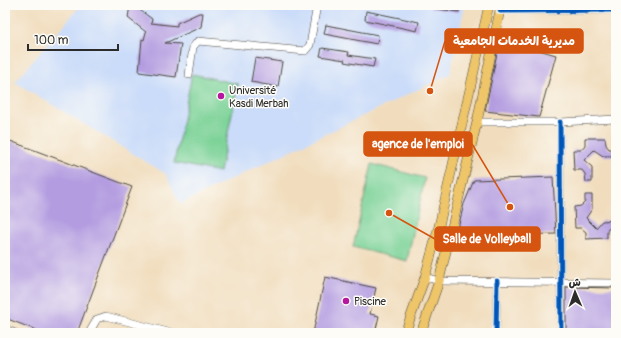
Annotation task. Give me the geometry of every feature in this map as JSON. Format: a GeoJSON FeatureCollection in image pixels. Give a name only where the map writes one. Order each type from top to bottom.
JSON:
{"type":"FeatureCollection","features":[{"type":"Feature","properties":{"kind":"main road"},"geometry":{"type":"LineString","coordinates":[[405,333],[425,276],[441,219],[489,5]]}},
{"type":"Feature","properties":{"kind":"main road"},"geometry":{"type":"LineString","coordinates":[[421,333],[439,281],[477,122],[501,8]]}},
{"type":"Feature","properties":{"kind":"street"},"geometry":{"type":"LineString","coordinates":[[188,75],[193,47],[198,41],[305,51],[310,45],[316,5]]}},
{"type":"Feature","properties":{"kind":"street"},"geometry":{"type":"LineString","coordinates":[[501,8],[616,10]]}},
{"type":"Feature","properties":{"kind":"street"},"geometry":{"type":"LineString","coordinates":[[477,122],[560,122],[616,119]]}},
{"type":"Feature","properties":{"kind":"street"},"geometry":{"type":"LineString","coordinates":[[560,122],[562,282],[561,333]]}},
{"type":"Feature","properties":{"kind":"street"},"geometry":{"type":"LineString","coordinates":[[425,276],[439,281],[616,283]]}},
{"type":"Feature","properties":{"kind":"street"},"geometry":{"type":"LineString","coordinates":[[496,333],[497,281]]}},
{"type":"Feature","properties":{"kind":"street"},"geometry":{"type":"LineString","coordinates":[[88,333],[97,319],[106,316],[172,333]]}},
{"type":"Feature","properties":{"kind":"street"},"geometry":{"type":"LineString","coordinates":[[5,329],[15,333]]}},
{"type":"Feature","properties":{"kind":"shaded area","name":"Université Kasdi Merbah"},"geometry":{"type":"Polygon","coordinates":[[[81,5],[465,5],[450,74],[180,204],[166,174],[15,82],[81,5]]]}},
{"type":"Feature","properties":{"kind":"green space"},"geometry":{"type":"Polygon","coordinates":[[[192,74],[238,84],[220,172],[174,163],[192,74]]]}},
{"type":"Feature","properties":{"kind":"green space"},"geometry":{"type":"Polygon","coordinates":[[[372,164],[425,178],[407,261],[353,247],[372,164]]]}},
{"type":"Feature","properties":{"kind":"building"},"geometry":{"type":"Polygon","coordinates":[[[130,5],[133,5],[152,19],[151,23],[177,26],[177,23],[199,13],[203,13],[201,27],[165,43],[181,44],[176,77],[139,72],[142,39],[144,40],[146,32],[128,18],[130,5]]]}},
{"type":"Feature","properties":{"kind":"building"},"geometry":{"type":"Polygon","coordinates":[[[431,5],[460,5],[459,12],[430,8],[431,5]]]}},
{"type":"Feature","properties":{"kind":"building"},"geometry":{"type":"Polygon","coordinates":[[[366,11],[419,22],[417,31],[365,20],[366,11]]]}},
{"type":"Feature","properties":{"kind":"building"},"geometry":{"type":"Polygon","coordinates":[[[326,25],[378,35],[377,44],[324,34],[326,25]]]}},
{"type":"Feature","properties":{"kind":"building"},"geometry":{"type":"Polygon","coordinates":[[[500,39],[556,55],[539,117],[485,111],[500,39]]]}},
{"type":"Feature","properties":{"kind":"building"},"geometry":{"type":"Polygon","coordinates":[[[322,48],[349,52],[348,55],[375,59],[373,67],[320,56],[322,48]]]}},
{"type":"Feature","properties":{"kind":"building"},"geometry":{"type":"Polygon","coordinates":[[[255,58],[282,62],[278,87],[251,82],[255,58]]]}},
{"type":"Feature","properties":{"kind":"building"},"geometry":{"type":"Polygon","coordinates":[[[585,138],[605,138],[606,145],[609,149],[616,149],[616,156],[603,156],[594,150],[584,160],[592,167],[592,182],[586,182],[585,174],[582,170],[574,170],[573,150],[581,150],[585,145],[585,138]]]}},
{"type":"Feature","properties":{"kind":"building"},"geometry":{"type":"Polygon","coordinates":[[[5,139],[132,187],[77,333],[44,333],[5,318],[5,139]]]}},
{"type":"Feature","properties":{"kind":"building"},"geometry":{"type":"Polygon","coordinates":[[[553,177],[556,234],[456,236],[464,204],[474,180],[553,177]]]}},
{"type":"Feature","properties":{"kind":"building"},"geometry":{"type":"Polygon","coordinates":[[[585,195],[592,195],[592,209],[586,218],[596,228],[602,221],[616,220],[616,228],[610,228],[607,230],[607,238],[586,239],[586,232],[581,228],[575,228],[574,207],[581,206],[585,202],[585,195]]]}},
{"type":"Feature","properties":{"kind":"building","name":"Piscine"},"geometry":{"type":"Polygon","coordinates":[[[325,277],[376,288],[370,314],[379,316],[375,333],[313,333],[325,277]]]}},
{"type":"Feature","properties":{"kind":"building"},"geometry":{"type":"Polygon","coordinates":[[[566,287],[616,288],[616,333],[566,333],[566,287]]]}},
{"type":"Feature","properties":{"kind":"cycle path"},"geometry":{"type":"LineString","coordinates":[[500,11],[616,10]]}},
{"type":"Feature","properties":{"kind":"cycle path"},"geometry":{"type":"LineString","coordinates":[[560,122],[561,333]]}},
{"type":"Feature","properties":{"kind":"cycle path"},"geometry":{"type":"LineString","coordinates":[[496,333],[497,281]]}},
{"type":"Feature","properties":{"kind":"place","name":"مديرية الخدمات الجامعية"},"geometry":{"type":"Point","coordinates":[430,91]}},
{"type":"Feature","properties":{"kind":"place","name":"Université Kasdi Merbah"},"geometry":{"type":"Point","coordinates":[221,96]}},
{"type":"Feature","properties":{"kind":"place","name":"agence de l'emploi"},"geometry":{"type":"Point","coordinates":[510,207]}},
{"type":"Feature","properties":{"kind":"place","name":"Salle de Volleyball"},"geometry":{"type":"Point","coordinates":[389,213]}},
{"type":"Feature","properties":{"kind":"place","name":"Piscine"},"geometry":{"type":"Point","coordinates":[346,301]}}]}
